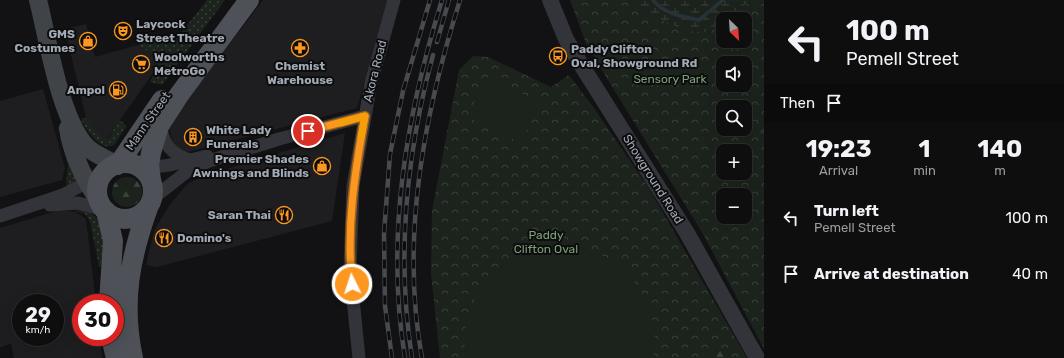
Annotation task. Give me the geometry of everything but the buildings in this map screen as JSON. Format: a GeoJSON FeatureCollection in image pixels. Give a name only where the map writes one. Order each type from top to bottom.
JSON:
{"type":"FeatureCollection","features":[{"type":"Feature","properties":{"kind":"main road"},"geometry":{"type":"LineString","coordinates":[[38,0],[68,115],[85,145],[96,154],[135,177],[143,213],[131,218],[117,218],[103,208],[87,183],[69,139],[67,122],[68,115]]}},
{"type":"Feature","properties":{"kind":"main road","name":"Mann Street"},"geometry":{"type":"LineString","coordinates":[[135,177],[143,126],[236,0]]}},
{"type":"Feature","properties":{"kind":"main road","name":"Mann Street"},"geometry":{"type":"LineString","coordinates":[[135,177],[162,121],[179,95],[249,0]]}},
{"type":"Feature","properties":{"kind":"main road"},"geometry":{"type":"LineString","coordinates":[[109,294],[112,242],[98,188],[100,179],[135,177]]}},
{"type":"Feature","properties":{"kind":"main road"},"geometry":{"type":"LineString","coordinates":[[133,358],[128,337],[126,315],[133,254],[135,177]]}},
{"type":"Feature","properties":{"kind":"main road"},"geometry":{"type":"LineString","coordinates":[[113,346],[116,358]]}},
{"type":"Feature","properties":{"kind":"street","name":"Akora Road"},"geometry":{"type":"LineString","coordinates":[[359,358],[350,269],[353,186],[371,83],[394,0]]}},
{"type":"Feature","properties":{"kind":"street","name":"Showground Road"},"geometry":{"type":"LineString","coordinates":[[550,0],[566,39],[687,233],[757,358]]}},
{"type":"Feature","properties":{"kind":"street"},"geometry":{"type":"LineString","coordinates":[[0,216],[63,195],[87,183],[189,170],[233,153],[365,116]]}},
{"type":"Feature","properties":{"kind":"street"},"geometry":{"type":"LineString","coordinates":[[162,121],[162,135],[167,145],[178,155],[190,160]]}},
{"type":"Feature","properties":{"kind":"street"},"geometry":{"type":"LineString","coordinates":[[135,177],[163,167],[190,160],[233,153]]}},
{"type":"Feature","properties":{"kind":"street"},"geometry":{"type":"LineString","coordinates":[[17,211],[71,203],[103,208]]}},
{"type":"Feature","properties":{"kind":"shaded area"},"geometry":{"type":"Polygon","coordinates":[[[263,0],[388,0],[357,108],[188,152],[179,149],[173,142],[169,129],[172,118],[263,0]]]}},
{"type":"Feature","properties":{"kind":"shaded area"},"geometry":{"type":"Polygon","coordinates":[[[86,24],[95,57],[138,45],[155,56],[157,67],[107,139],[96,132],[86,118],[65,29],[86,24]]]}},
{"type":"Feature","properties":{"kind":"shaded area"},"geometry":{"type":"Polygon","coordinates":[[[43,89],[65,168],[62,180],[0,197],[0,101],[43,89]]]}},
{"type":"Feature","properties":{"kind":"shaded area"},"geometry":{"type":"Polygon","coordinates":[[[345,133],[332,221],[157,267],[146,265],[154,231],[168,207],[187,184],[206,175],[345,133]]]}},
{"type":"Feature","properties":{"kind":"shaded area"},"geometry":{"type":"Polygon","coordinates":[[[60,210],[76,212],[86,219],[95,294],[72,294],[72,346],[101,346],[102,358],[14,358],[11,344],[0,347],[0,228],[60,210]]]}},
{"type":"Feature","properties":{"kind":"green space"},"geometry":{"type":"Polygon","coordinates":[[[207,0],[225,0],[162,85],[150,82],[157,67],[155,56],[138,45],[181,33],[207,0]]]}},
{"type":"Feature","properties":{"kind":"green space","name":"Sensory Park"},"geometry":{"type":"Polygon","coordinates":[[[570,0],[631,0],[632,3],[657,18],[686,30],[705,32],[716,29],[716,48],[752,48],[752,12],[737,12],[752,0],[764,16],[764,349],[703,234],[587,46],[570,0]]]}},
{"type":"Feature","properties":{"kind":"green space"},"geometry":{"type":"Polygon","coordinates":[[[631,0],[752,0],[737,12],[716,12],[716,29],[705,32],[696,32],[676,27],[632,3],[631,0]]]}},
{"type":"Feature","properties":{"kind":"green space"},"geometry":{"type":"Polygon","coordinates":[[[752,0],[764,0],[764,16],[752,0]]]}},
{"type":"Feature","properties":{"kind":"green space","name":"Paddy Clifton Oval"},"geometry":{"type":"Polygon","coordinates":[[[473,56],[488,57],[551,87],[569,75],[594,108],[648,187],[747,358],[732,358],[727,350],[712,352],[712,358],[440,358],[431,274],[432,211],[459,70],[473,56]]]}},
{"type":"Feature","properties":{"kind":"green space"},"geometry":{"type":"Polygon","coordinates":[[[487,77],[541,103],[521,143],[467,117],[487,77]]]}},
{"type":"Feature","properties":{"kind":"green space"},"geometry":{"type":"Polygon","coordinates":[[[86,118],[96,131],[106,139],[109,138],[119,120],[124,123],[126,127],[114,145],[104,145],[99,143],[90,134],[81,120],[86,118]]]}},
{"type":"Feature","properties":{"kind":"green space"},"geometry":{"type":"Polygon","coordinates":[[[58,127],[60,127],[77,177],[74,183],[67,186],[68,166],[58,127]]]}},
{"type":"Feature","properties":{"kind":"green space"},"geometry":{"type":"Polygon","coordinates":[[[127,177],[133,178],[141,186],[141,198],[133,206],[127,207],[121,206],[113,198],[112,192],[113,186],[121,178],[127,177]]]}},
{"type":"Feature","properties":{"kind":"green space"},"geometry":{"type":"Polygon","coordinates":[[[75,211],[87,212],[95,216],[100,222],[104,239],[101,267],[99,267],[90,221],[85,214],[75,211]]]}},
{"type":"Feature","properties":{"kind":"green space"},"geometry":{"type":"Polygon","coordinates":[[[557,245],[583,248],[598,254],[615,263],[636,284],[648,307],[655,332],[653,358],[467,358],[465,334],[467,322],[470,310],[482,287],[498,269],[511,260],[528,251],[557,245]]]}},
{"type":"Feature","properties":{"kind":"green space"},"geometry":{"type":"Polygon","coordinates":[[[727,350],[732,358],[712,358],[712,352],[727,350]]]}},
{"type":"Feature","properties":{"kind":"waterway"},"geometry":{"type":"LineString","coordinates":[[653,0],[667,11],[680,16],[699,20],[723,0]]}},
{"type":"Feature","properties":{"kind":"railway"},"geometry":{"type":"LineString","coordinates":[[392,358],[385,306],[384,234],[390,154],[403,91],[430,0]]}},
{"type":"Feature","properties":{"kind":"railway"},"geometry":{"type":"LineString","coordinates":[[405,358],[399,313],[397,267],[398,222],[402,177],[418,88],[442,0]]}},
{"type":"Feature","properties":{"kind":"railway"},"geometry":{"type":"LineString","coordinates":[[437,42],[449,0]]}},
{"type":"Feature","properties":{"kind":"railway"},"geometry":{"type":"LineString","coordinates":[[422,358],[416,313],[414,267],[415,222],[419,177],[426,132],[436,87],[460,0]]}},
{"type":"Feature","properties":{"kind":"railway"},"geometry":{"type":"LineString","coordinates":[[412,358],[407,320],[405,282],[404,244],[406,206],[416,130],[433,55]]}},
{"type":"Feature","properties":{"kind":"slow traffic"},"geometry":{"type":"LineString","coordinates":[[341,123],[365,116],[361,137]]}},
{"type":"Feature","properties":{"kind":"place","name":"Laycock Street Theatre"},"geometry":{"type":"Point","coordinates":[123,31]}},
{"type":"Feature","properties":{"kind":"place","name":"GMS Costumes"},"geometry":{"type":"Point","coordinates":[88,41]}},
{"type":"Feature","properties":{"kind":"place","name":"Chemist Warehouse"},"geometry":{"type":"Point","coordinates":[300,48]}},
{"type":"Feature","properties":{"kind":"place","name":"Paddy Clifton Oval, Showground Rd"},"geometry":{"type":"Point","coordinates":[558,56]}},
{"type":"Feature","properties":{"kind":"place","name":"Woolworths MetroGo"},"geometry":{"type":"Point","coordinates":[141,64]}},
{"type":"Feature","properties":{"kind":"place","name":"Ampol"},"geometry":{"type":"Point","coordinates":[118,90]}},
{"type":"Feature","properties":{"kind":"place","name":"White Lady Funerals"},"geometry":{"type":"Point","coordinates":[193,137]}},
{"type":"Feature","properties":{"kind":"place","name":"Premier Shades Awnings and Blinds"},"geometry":{"type":"Point","coordinates":[322,166]}},
{"type":"Feature","properties":{"kind":"place","name":"Saran Thai"},"geometry":{"type":"Point","coordinates":[284,215]}},
{"type":"Feature","properties":{"kind":"place","name":"Domino's"},"geometry":{"type":"Point","coordinates":[164,238]}},
{"type":"Feature","properties":{"kind":"route"},"geometry":{"type":"LineString","coordinates":[[308,131],[365,116],[353,186],[350,269],[352,284]]}}]}
